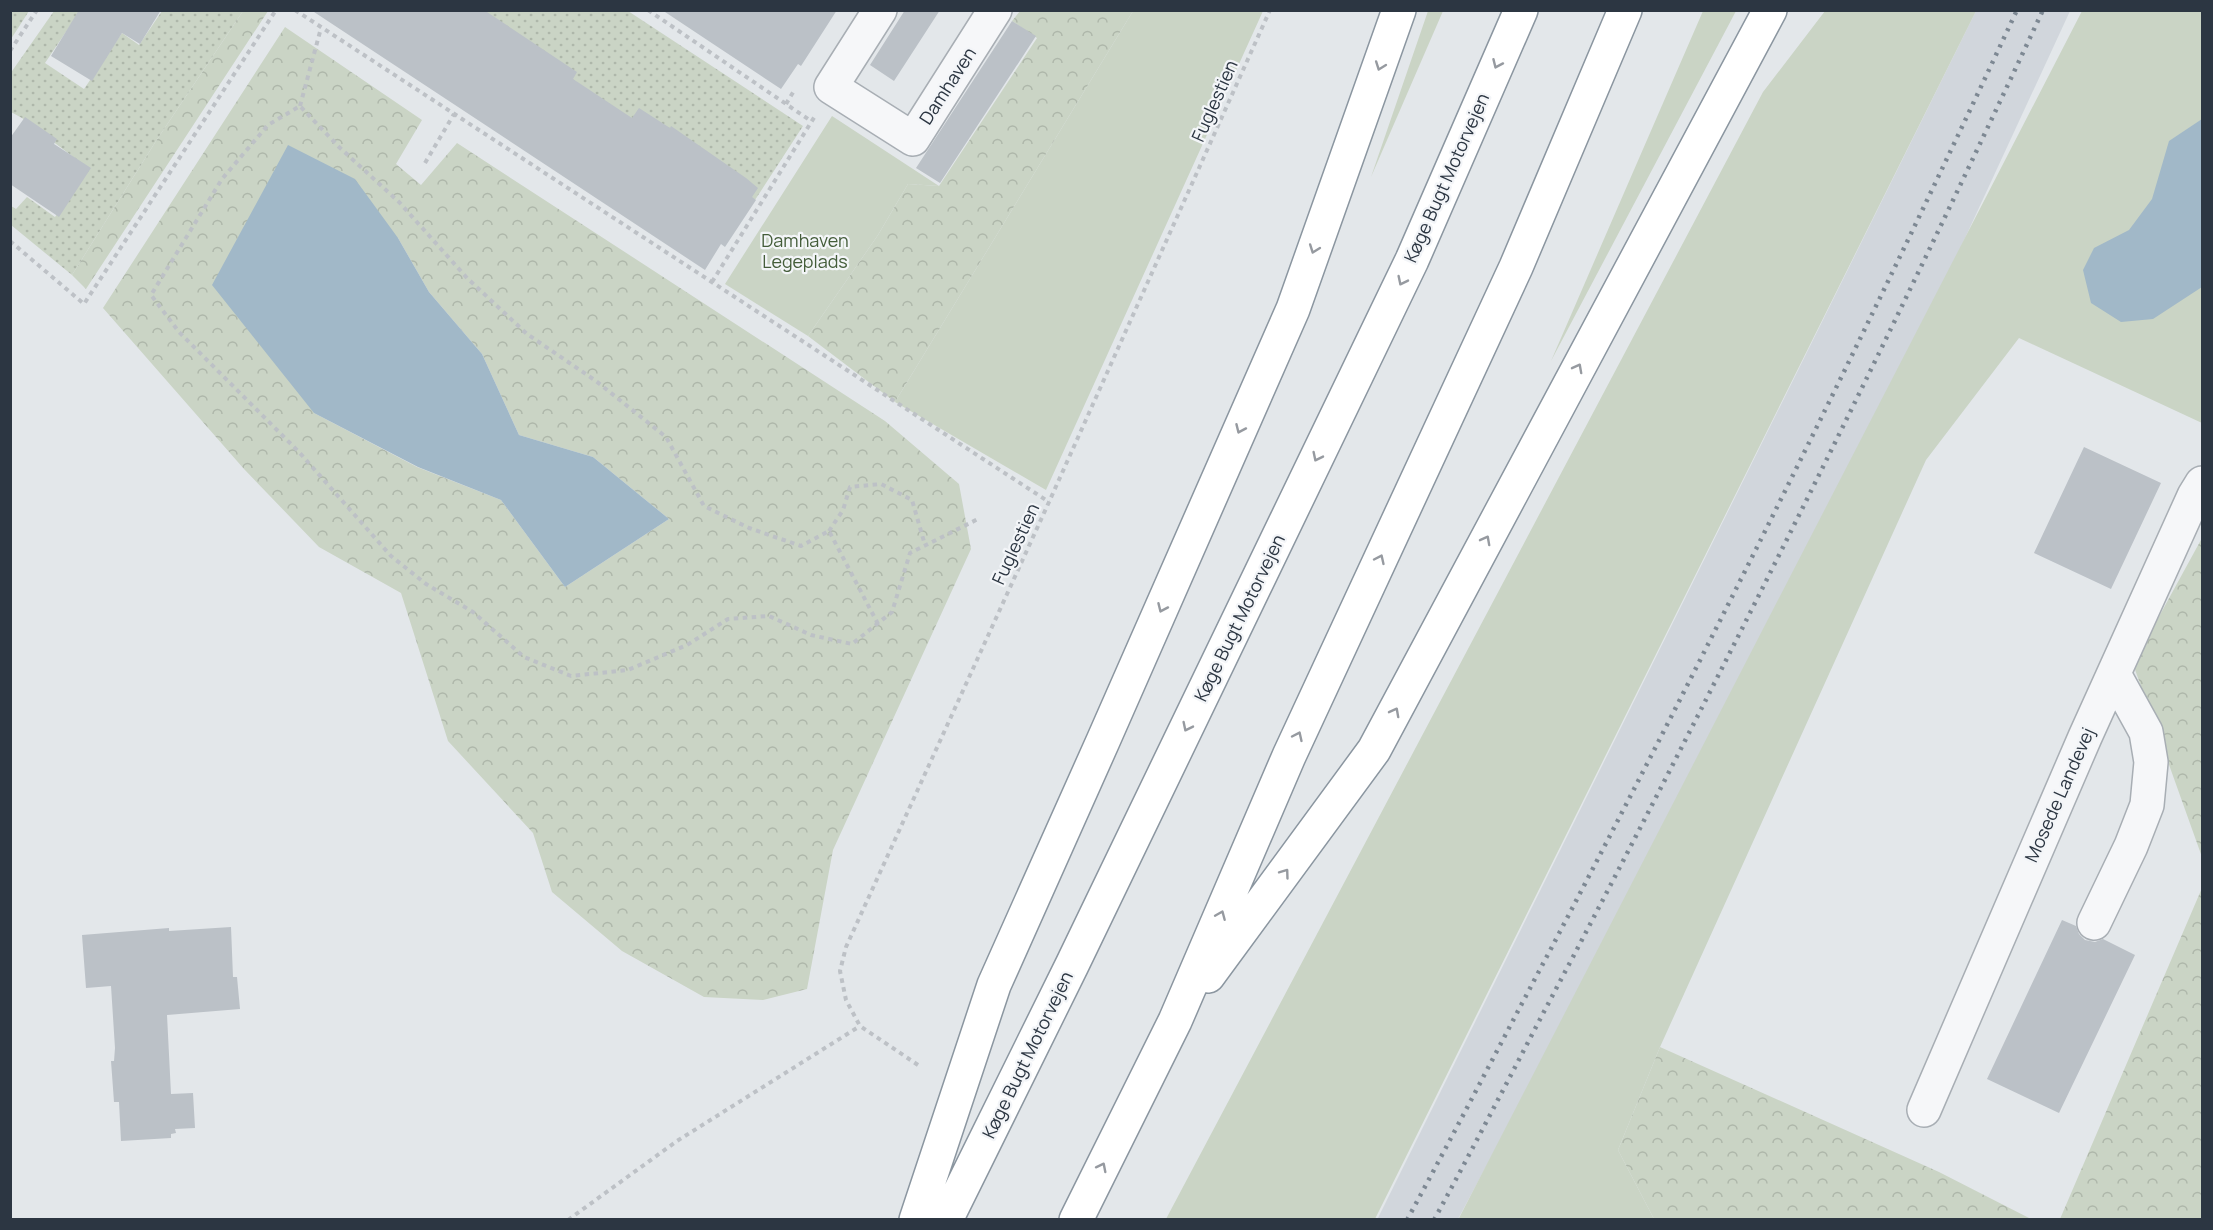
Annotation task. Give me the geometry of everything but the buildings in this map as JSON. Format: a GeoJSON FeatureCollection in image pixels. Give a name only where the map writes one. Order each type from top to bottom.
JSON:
{"type":"FeatureCollection","features":[{"type":"Feature","properties":{"kind":"highway"},"geometry":{"type":"LineString","coordinates":[[916,1220],[994,984],[1104,741],[1293,309],[1399,10]]}},
{"type":"Feature","properties":{"kind":"highway","name":"Køge Bugt Motorvejen"},"geometry":{"type":"LineString","coordinates":[[946,1220],[1072,965],[1407,271],[1521,10]]}},
{"type":"Feature","properties":{"kind":"highway"},"geometry":{"type":"LineString","coordinates":[[1076,1220],[1176,1021],[1289,756],[1516,267],[1625,10]]}},
{"type":"Feature","properties":{"kind":"highway"},"geometry":{"type":"LineString","coordinates":[[1176,1021],[1374,750],[1770,10]]}},
{"type":"Feature","properties":{"kind":"street"},"geometry":{"type":"LineString","coordinates":[[831,87],[880,10]]}},
{"type":"Feature","properties":{"kind":"street","name":"Damhaven"},"geometry":{"type":"LineString","coordinates":[[831,87],[913,139],[995,10]]}},
{"type":"Feature","properties":{"kind":"street","name":"Mosede Landevej"},"geometry":{"type":"LineString","coordinates":[[1924,1110],[2080,748],[2194,496],[2202,483]]}},
{"type":"Feature","properties":{"kind":"street"},"geometry":{"type":"LineString","coordinates":[[2094,923],[2131,846],[2147,805],[2151,762],[2146,732],[2114,674]]}},
{"type":"Feature","properties":{"kind":"path"},"geometry":{"type":"LineString","coordinates":[[10,51],[36,10]]}},
{"type":"Feature","properties":{"kind":"path"},"geometry":{"type":"LineString","coordinates":[[10,241],[84,304],[276,10]]}},
{"type":"Feature","properties":{"kind":"path"},"geometry":{"type":"LineString","coordinates":[[295,10],[1049,502]]}},
{"type":"Feature","properties":{"kind":"path"},"geometry":{"type":"LineString","coordinates":[[648,10],[812,122]]}},
{"type":"Feature","properties":{"kind":"path","name":"Fuglestien"},"geometry":{"type":"LineString","coordinates":[[918,1065],[860,1026],[846,1000],[840,971],[846,946],[1270,10]]}},
{"type":"Feature","properties":{"kind":"path"},"geometry":{"type":"LineString","coordinates":[[321,28],[300,106],[268,125],[222,179],[151,295],[179,332],[298,452],[391,556],[426,584],[473,612],[524,657],[571,676],[628,670],[687,645],[728,619],[769,616],[811,635],[852,645],[892,612],[910,553],[980,518]]}},
{"type":"Feature","properties":{"kind":"path"},"geometry":{"type":"LineString","coordinates":[[711,282],[812,122],[831,87]]}},
{"type":"Feature","properties":{"kind":"path"},"geometry":{"type":"LineString","coordinates":[[300,106],[339,147],[399,202],[466,278],[527,334],[596,381],[666,437],[705,506],[749,528],[801,546],[829,531],[843,510],[850,487],[881,484],[912,500],[925,545]]}},
{"type":"Feature","properties":{"kind":"path"},"geometry":{"type":"LineString","coordinates":[[425,163],[454,114]]}},
{"type":"Feature","properties":{"kind":"path"},"geometry":{"type":"LineString","coordinates":[[829,531],[878,624]]}},
{"type":"Feature","properties":{"kind":"path"},"geometry":{"type":"LineString","coordinates":[[568,1220],[677,1141],[860,1026]]}},
{"type":"Feature","properties":{"kind":"shaded area"},"geometry":{"type":"Polygon","coordinates":[[[1976,11],[2070,11],[1916,344],[1676,812],[1458,1219],[1377,1220],[1976,11]]]}},
{"type":"Feature","properties":{"kind":"green space"},"geometry":{"type":"Polygon","coordinates":[[[10,11],[29,11],[11,39],[10,11]]]}},
{"type":"Feature","properties":{"kind":"green space"},"geometry":{"type":"Polygon","coordinates":[[[54,11],[80,11],[45,63],[84,89],[122,33],[139,45],[162,11],[243,11],[156,141],[72,275],[11,225],[11,206],[16,209],[27,197],[55,217],[89,169],[11,112],[10,74],[54,11]]]}},
{"type":"Feature","properties":{"kind":"green space"},"geometry":{"type":"Polygon","coordinates":[[[243,11],[268,11],[86,289],[72,275],[156,141],[243,11]]]}},
{"type":"Feature","properties":{"kind":"green space"},"geometry":{"type":"Polygon","coordinates":[[[465,11],[628,11],[803,126],[755,200],[465,11]]]}},
{"type":"Feature","properties":{"kind":"green space"},"geometry":{"type":"Polygon","coordinates":[[[1020,11],[1133,11],[895,402],[808,336],[878,235],[908,184],[939,186],[1037,38],[1012,21],[1020,11]]]}},
{"type":"Feature","properties":{"kind":"green space"},"geometry":{"type":"Polygon","coordinates":[[[1133,11],[1263,11],[1046,490],[895,402],[1133,11]]]}},
{"type":"Feature","properties":{"kind":"green space"},"geometry":{"type":"Polygon","coordinates":[[[1428,11],[1443,11],[1371,177],[1428,11]]]}},
{"type":"Feature","properties":{"kind":"green space"},"geometry":{"type":"Polygon","coordinates":[[[1703,11],[1736,11],[1551,361],[1703,11]]]}},
{"type":"Feature","properties":{"kind":"green space"},"geometry":{"type":"Polygon","coordinates":[[[1825,11],[1976,11],[1375,1219],[1166,1219],[1763,92],[1825,11]]]}},
{"type":"Feature","properties":{"kind":"green space"},"geometry":{"type":"Polygon","coordinates":[[[2082,11],[2202,11],[2202,423],[2019,338],[1926,460],[1660,1047],[1618,1150],[1654,1219],[1458,1220],[2082,11]]]}},
{"type":"Feature","properties":{"kind":"green space"},"geometry":{"type":"Polygon","coordinates":[[[285,27],[422,120],[396,164],[421,185],[457,143],[885,421],[959,484],[971,549],[833,850],[807,989],[763,1000],[704,997],[622,951],[552,892],[533,833],[448,741],[401,593],[319,547],[244,469],[103,308],[285,27]],[[398,238],[314,413],[417,467],[501,500],[565,587],[669,519],[593,457],[519,435],[482,354],[429,292],[398,238]]]}},
{"type":"Feature","properties":{"kind":"green space","name":"Damhaven Legeplads"},"geometry":{"type":"Polygon","coordinates":[[[832,116],[939,186],[908,184],[878,235],[808,336],[725,284],[832,116]]]}},
{"type":"Feature","properties":{"kind":"green space"},"geometry":{"type":"Polygon","coordinates":[[[2202,538],[2202,857],[2133,664],[2202,538]]]}},
{"type":"Feature","properties":{"kind":"green space"},"geometry":{"type":"Polygon","coordinates":[[[2202,888],[2202,1219],[2060,1219],[2202,888]]]}},
{"type":"Feature","properties":{"kind":"green space"},"geometry":{"type":"Polygon","coordinates":[[[1660,1047],[1939,1172],[2031,1219],[1654,1219],[1618,1150],[1660,1047]]]}},
{"type":"Feature","properties":{"kind":"water"},"geometry":{"type":"Polygon","coordinates":[[[2202,119],[2202,287],[2153,319],[2121,322],[2091,303],[2083,270],[2094,248],[2129,230],[2152,199],[2169,141],[2202,119]]]}},
{"type":"Feature","properties":{"kind":"water"},"geometry":{"type":"Polygon","coordinates":[[[288,145],[355,179],[398,238],[429,292],[482,354],[519,435],[593,457],[669,519],[565,587],[501,500],[418,467],[314,413],[212,285],[288,145]]]}},
{"type":"Feature","properties":{"kind":"railway"},"geometry":{"type":"LineString","coordinates":[[1407,1220],[1674,712],[1848,363],[2017,10]]}},
{"type":"Feature","properties":{"kind":"railway"},"geometry":{"type":"LineString","coordinates":[[1434,1220],[1635,838],[1755,603],[1930,249],[2043,10]]}}]}
